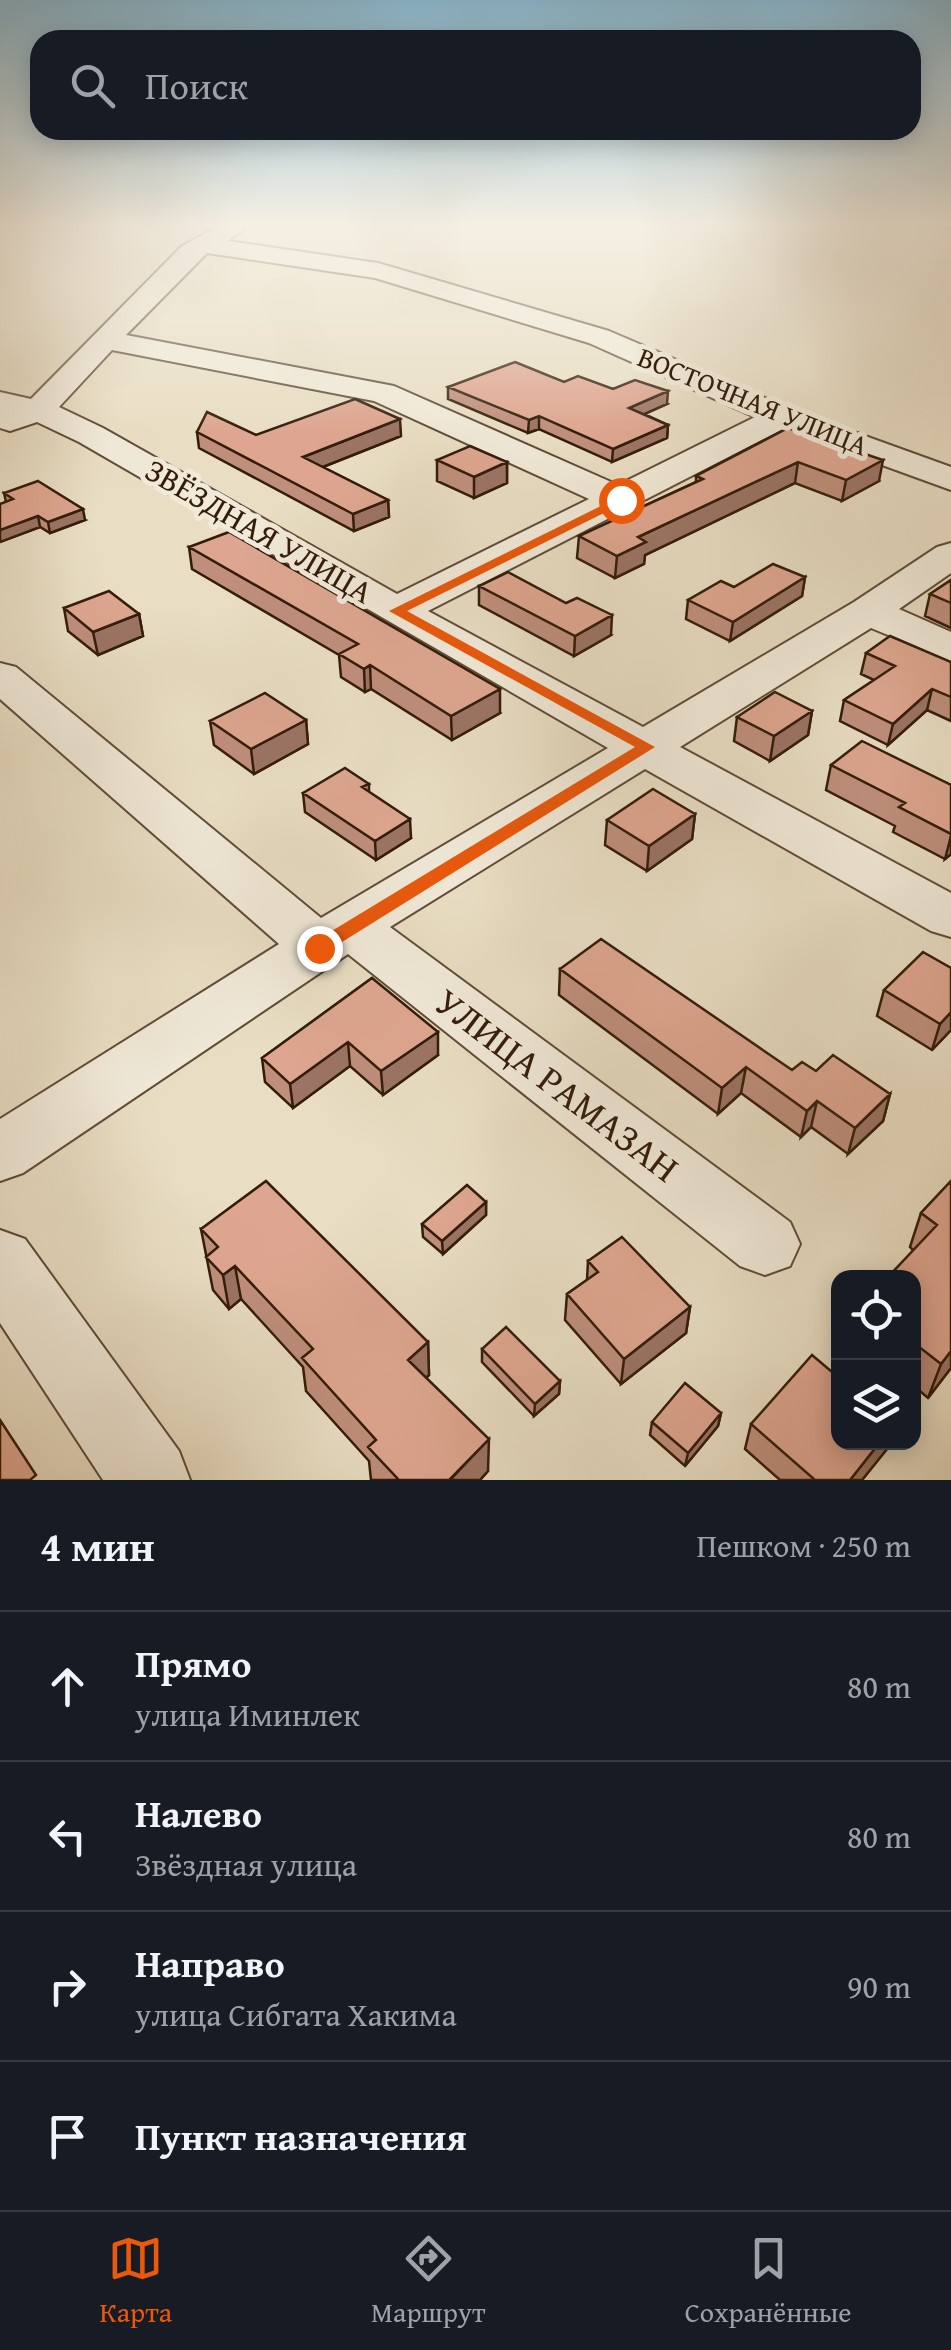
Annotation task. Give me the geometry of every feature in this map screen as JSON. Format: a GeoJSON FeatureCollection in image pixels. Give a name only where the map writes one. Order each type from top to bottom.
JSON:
{"type":"FeatureCollection","features":[{"type":"Feature","properties":{"kind":"street"},"geometry":{"type":"LineString","coordinates":[[12,413],[105,340],[149,294]]}},
{"type":"Feature","properties":{"kind":"street","name":"ВОСТОЧНАЯ УЛИЦА"},"geometry":{"type":"LineString","coordinates":[[456,294],[598,337],[781,417],[951,479]]}},
{"type":"Feature","properties":{"kind":"street"},"geometry":{"type":"LineString","coordinates":[[105,340],[383,393],[621,500]]}},
{"type":"Feature","properties":{"kind":"street","name":"ЗВЁЗДНАЯ УЛИЦА"},"geometry":{"type":"LineString","coordinates":[[12,413],[154,470],[396,611],[951,918]]}},
{"type":"Feature","properties":{"kind":"street"},"geometry":{"type":"LineString","coordinates":[[396,611],[781,417]]}},
{"type":"Feature","properties":{"kind":"street"},"geometry":{"type":"LineString","coordinates":[[0,1153],[334,937],[869,611],[951,555]]}},
{"type":"Feature","properties":{"kind":"street"},"geometry":{"type":"LineString","coordinates":[[869,611],[951,648]]}},
{"type":"Feature","properties":{"kind":"street","name":"УЛИЦА РАМАЗАН"},"geometry":{"type":"LineString","coordinates":[[0,676],[334,937],[765,1244]]}},
{"type":"Feature","properties":{"kind":"street"},"geometry":{"type":"LineString","coordinates":[[0,1262],[150,1480]]}},
{"type":"Feature","properties":{"kind":"building"},"geometry":{"type":"Polygon","coordinates":[[[515,362],[564,382],[578,376],[613,389],[635,380],[668,391],[629,408],[668,425],[613,449],[539,416],[529,420],[448,387],[515,362]]]}},
{"type":"Feature","properties":{"kind":"building"},"geometry":{"type":"Polygon","coordinates":[[[355,399],[400,419],[303,457],[388,500],[353,514],[197,432],[207,412],[256,435],[355,399]]]}},
{"type":"Feature","properties":{"kind":"building"},"geometry":{"type":"Polygon","coordinates":[[[788,428],[883,460],[846,480],[798,462],[638,537],[646,542],[617,556],[579,536],[703,479],[696,476],[788,428]]]}},
{"type":"Feature","properties":{"kind":"building"},"geometry":{"type":"Polygon","coordinates":[[[470,446],[507,462],[474,477],[437,460],[470,446]]]}},
{"type":"Feature","properties":{"kind":"building"},"geometry":{"type":"Polygon","coordinates":[[[38,481],[83,509],[48,522],[38,516],[0,530],[0,504],[13,499],[4,493],[38,481]]]}},
{"type":"Feature","properties":{"kind":"building"},"geometry":{"type":"Polygon","coordinates":[[[229,532],[500,689],[451,716],[370,665],[364,669],[339,654],[358,644],[189,547],[229,532]]]}},
{"type":"Feature","properties":{"kind":"building"},"geometry":{"type":"Polygon","coordinates":[[[773,564],[805,577],[733,622],[688,600],[721,581],[734,587],[773,564]]]}},
{"type":"Feature","properties":{"kind":"building"},"geometry":{"type":"Polygon","coordinates":[[[508,572],[566,603],[577,598],[612,615],[575,636],[479,586],[508,572]]]}},
{"type":"Feature","properties":{"kind":"building"},"geometry":{"type":"Polygon","coordinates":[[[951,580],[951,603],[930,594],[951,580]]]}},
{"type":"Feature","properties":{"kind":"building"},"geometry":{"type":"Polygon","coordinates":[[[109,591],[139,614],[93,632],[64,608],[109,591]]]}},
{"type":"Feature","properties":{"kind":"building"},"geometry":{"type":"Polygon","coordinates":[[[890,636],[951,662],[951,697],[932,689],[893,724],[844,700],[895,666],[866,653],[890,636]]]}},
{"type":"Feature","properties":{"kind":"building"},"geometry":{"type":"Polygon","coordinates":[[[775,692],[812,711],[774,736],[737,717],[775,692]]]}},
{"type":"Feature","properties":{"kind":"building"},"geometry":{"type":"Polygon","coordinates":[[[265,693],[306,720],[251,749],[210,721],[265,693]]]}},
{"type":"Feature","properties":{"kind":"building"},"geometry":{"type":"Polygon","coordinates":[[[862,741],[951,785],[951,834],[899,807],[905,803],[831,765],[862,741]]]}},
{"type":"Feature","properties":{"kind":"building"},"geometry":{"type":"Polygon","coordinates":[[[345,768],[369,784],[362,787],[410,819],[375,841],[303,793],[345,768]]]}},
{"type":"Feature","properties":{"kind":"building"},"geometry":{"type":"Polygon","coordinates":[[[653,789],[695,814],[649,846],[607,820],[653,789]]]}},
{"type":"Feature","properties":{"kind":"building"},"geometry":{"type":"Polygon","coordinates":[[[601,939],[792,1070],[802,1062],[816,1071],[833,1055],[890,1094],[855,1128],[817,1101],[807,1111],[746,1067],[722,1088],[560,969],[601,939]]]}},
{"type":"Feature","properties":{"kind":"building"},"geometry":{"type":"Polygon","coordinates":[[[923,952],[951,968],[951,1012],[940,1024],[884,990],[923,952]]]}},
{"type":"Feature","properties":{"kind":"building"},"geometry":{"type":"Polygon","coordinates":[[[372,978],[438,1032],[381,1071],[348,1042],[290,1084],[262,1058],[372,978]]]}},
{"type":"Feature","properties":{"kind":"building"},"geometry":{"type":"Polygon","coordinates":[[[266,1181],[428,1342],[408,1360],[489,1439],[450,1480],[399,1480],[368,1447],[376,1440],[302,1358],[313,1349],[235,1266],[223,1275],[206,1257],[218,1247],[201,1229],[266,1181]]]}},
{"type":"Feature","properties":{"kind":"building"},"geometry":{"type":"Polygon","coordinates":[[[951,1181],[951,1351],[941,1364],[921,1348],[921,1270],[895,1270],[937,1225],[921,1213],[951,1181]]]}},
{"type":"Feature","properties":{"kind":"building"},"geometry":{"type":"Polygon","coordinates":[[[467,1185],[486,1202],[442,1241],[422,1224],[467,1185]]]}},
{"type":"Feature","properties":{"kind":"building"},"geometry":{"type":"Polygon","coordinates":[[[622,1237],[690,1307],[624,1359],[567,1294],[598,1272],[588,1261],[622,1237]]]}},
{"type":"Feature","properties":{"kind":"building"},"geometry":{"type":"Polygon","coordinates":[[[506,1327],[560,1381],[535,1404],[482,1349],[506,1327]]]}},
{"type":"Feature","properties":{"kind":"building"},"geometry":{"type":"Polygon","coordinates":[[[812,1355],[831,1371],[831,1450],[874,1450],[850,1480],[815,1480],[751,1424],[812,1355]]]}},
{"type":"Feature","properties":{"kind":"building"},"geometry":{"type":"Polygon","coordinates":[[[685,1383],[721,1413],[688,1453],[652,1422],[685,1383]]]}},
{"type":"Feature","properties":{"kind":"building"},"geometry":{"type":"Polygon","coordinates":[[[0,1420],[36,1475],[30,1480],[0,1480],[0,1420]]]}},
{"type":"Feature","properties":{"kind":"route"},"geometry":{"type":"LineString","coordinates":[[319,948],[647,747],[396,611],[621,500]]}}]}
